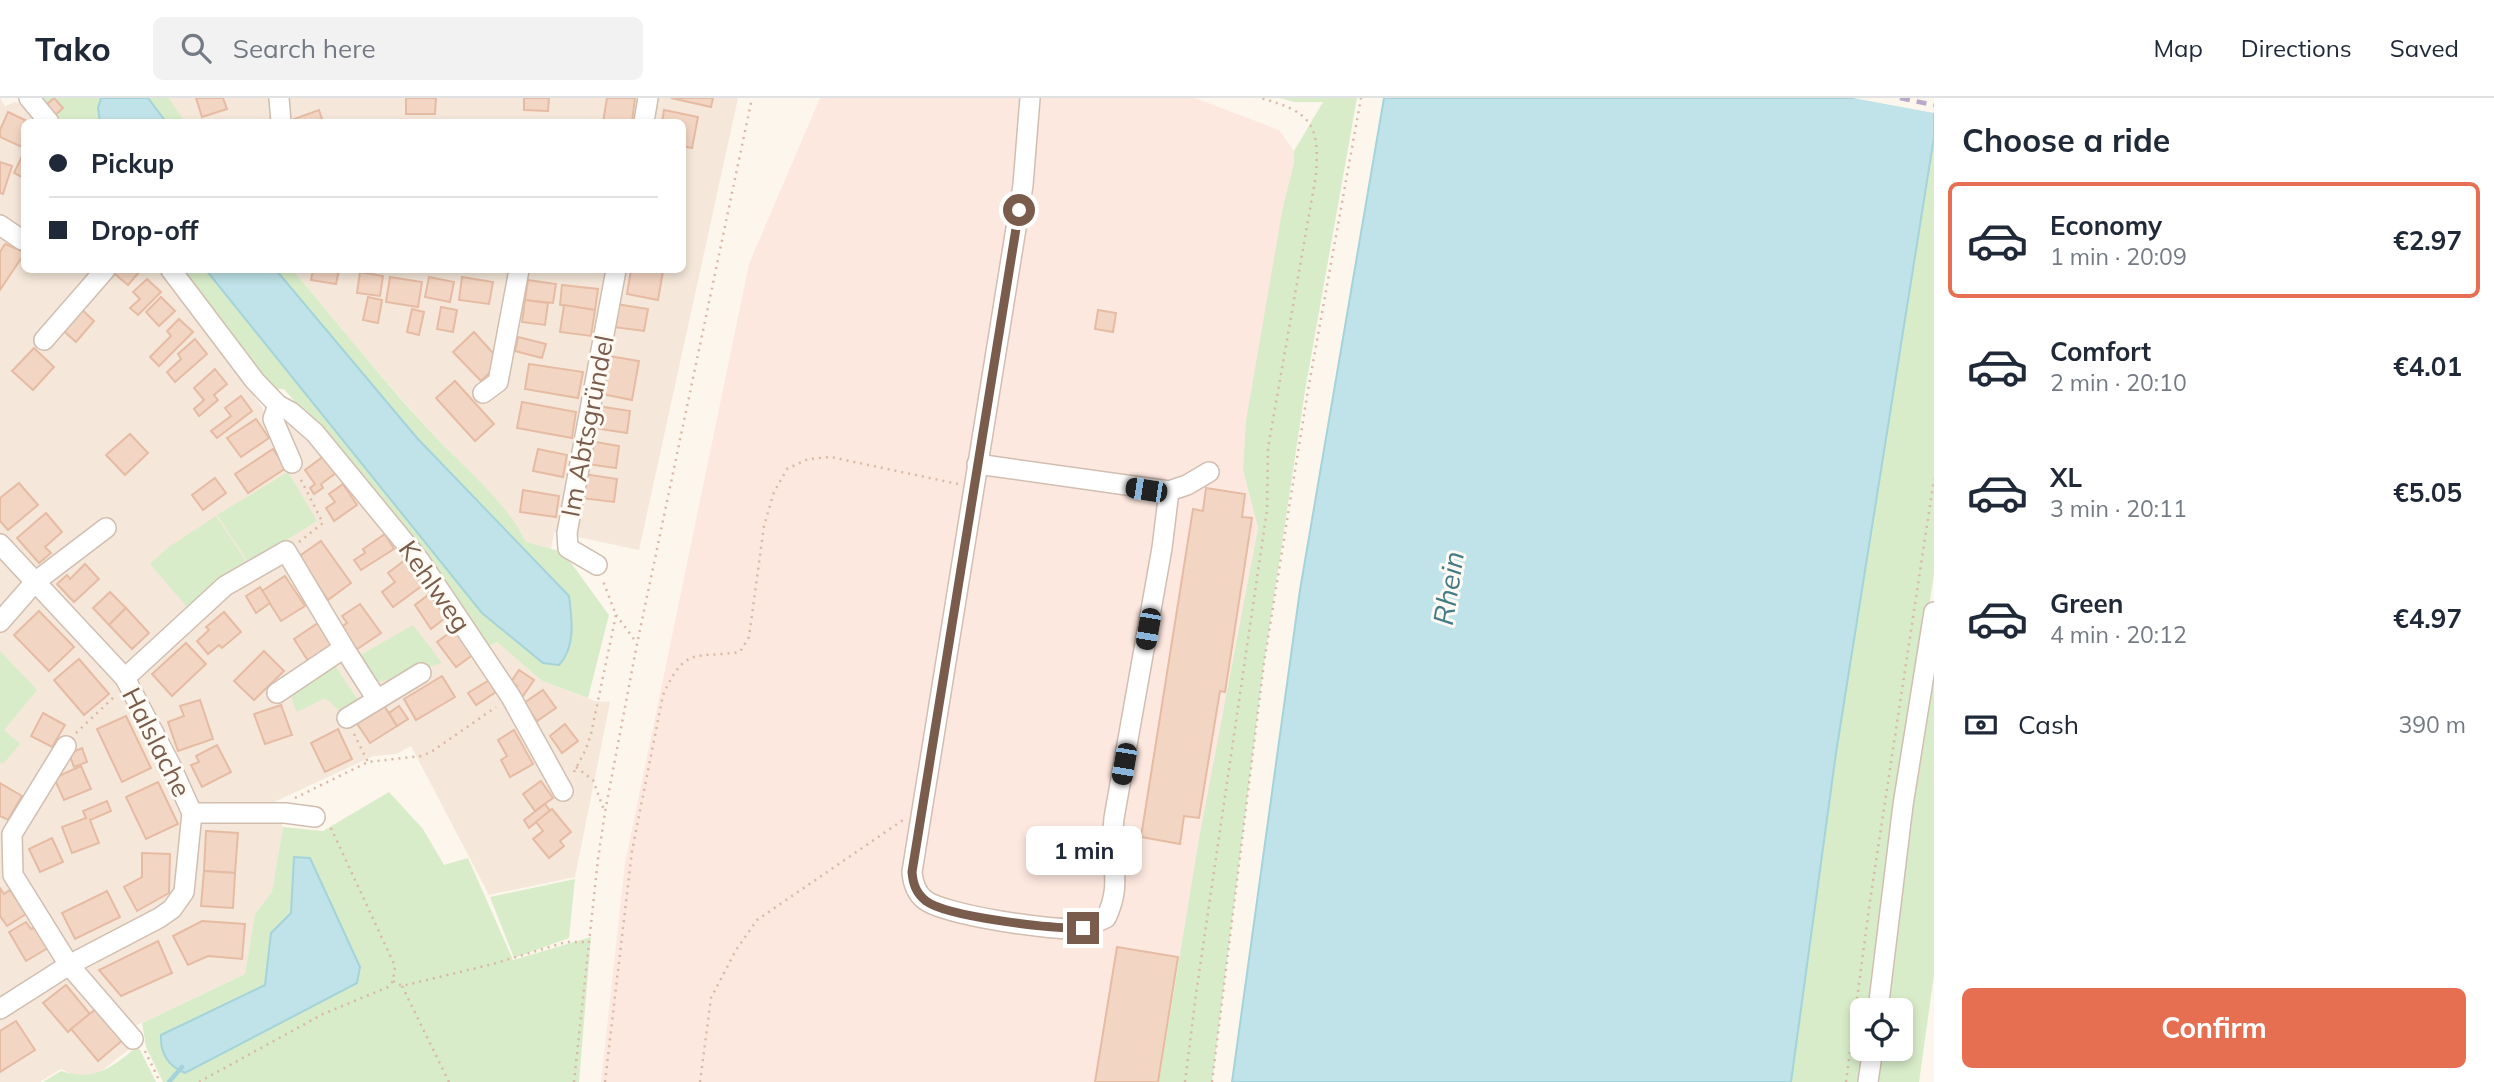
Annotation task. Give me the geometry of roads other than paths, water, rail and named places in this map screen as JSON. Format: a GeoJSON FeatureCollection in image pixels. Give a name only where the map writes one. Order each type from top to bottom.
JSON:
{"type":"FeatureCollection","features":[{"type":"Feature","properties":{"kind":"street"},"geometry":{"type":"LineString","coordinates":[[29,98],[47,119]]}},
{"type":"Feature","properties":{"kind":"street"},"geometry":{"type":"LineString","coordinates":[[279,98],[281,119]]}},
{"type":"Feature","properties":{"kind":"street"},"geometry":{"type":"LineString","coordinates":[[644,119],[648,98]]}},
{"type":"Feature","properties":{"kind":"street"},"geometry":{"type":"LineString","coordinates":[[1030,98],[1023,185],[912,872],[918,894],[937,908],[1059,928],[1083,928],[1106,918],[1114,902],[1116,878],[1112,849],[1114,818],[1160,561],[1169,491]]}},
{"type":"Feature","properties":{"kind":"street"},"geometry":{"type":"LineString","coordinates":[[0,225],[21,239]]}},
{"type":"Feature","properties":{"kind":"street"},"geometry":{"type":"LineString","coordinates":[[44,340],[102,273]]}},
{"type":"Feature","properties":{"kind":"street","name":"Kehlweg"},"geometry":{"type":"LineString","coordinates":[[173,273],[255,381],[278,405],[291,412],[315,433],[420,561],[511,697],[563,791]]}},
{"type":"Feature","properties":{"kind":"street"},"geometry":{"type":"LineString","coordinates":[[483,393],[498,382],[518,273]]}},
{"type":"Feature","properties":{"kind":"street","name":"Im Abtsgründel"},"geometry":{"type":"LineString","coordinates":[[597,565],[568,548],[567,533],[616,273]]}},
{"type":"Feature","properties":{"kind":"street"},"geometry":{"type":"LineString","coordinates":[[278,405],[272,419],[292,463]]}},
{"type":"Feature","properties":{"kind":"street"},"geometry":{"type":"LineString","coordinates":[[977,464],[1169,491],[1187,485],[1209,472]]}},
{"type":"Feature","properties":{"kind":"street"},"geometry":{"type":"LineString","coordinates":[[0,622],[35,582],[106,528]]}},
{"type":"Feature","properties":{"kind":"street","name":"Halslache"},"geometry":{"type":"LineString","coordinates":[[0,544],[126,682],[151,726],[192,813],[187,873],[180,900],[159,918],[69,965],[0,1009]]}},
{"type":"Feature","properties":{"kind":"street"},"geometry":{"type":"LineString","coordinates":[[126,682],[225,586],[286,551],[376,698]]}},
{"type":"Feature","properties":{"kind":"street"},"geometry":{"type":"LineString","coordinates":[[1879,998],[1903,805],[1934,612]]}},
{"type":"Feature","properties":{"kind":"street"},"geometry":{"type":"LineString","coordinates":[[277,693],[344,649]]}},
{"type":"Feature","properties":{"kind":"street"},"geometry":{"type":"LineString","coordinates":[[347,718],[421,673]]}},
{"type":"Feature","properties":{"kind":"street"},"geometry":{"type":"LineString","coordinates":[[66,747],[12,834],[13,874],[69,965],[132,1039]]}},
{"type":"Feature","properties":{"kind":"street"},"geometry":{"type":"LineString","coordinates":[[192,813],[285,813],[316,817]]}},
{"type":"Feature","properties":{"kind":"street"},"geometry":{"type":"LineString","coordinates":[[1868,1082],[1870,1061]]}},
{"type":"Feature","properties":{"kind":"water"},"geometry":{"type":"Polygon","coordinates":[[[101,98],[148,98],[164,119],[100,119],[98,108],[101,98]]]}},
{"type":"Feature","properties":{"kind":"water","name":"Rhein"},"geometry":{"type":"Polygon","coordinates":[[[1384,98],[1934,98],[1934,137],[1836,753],[1791,1082],[1232,1082],[1300,590],[1384,98]]]}},
{"type":"Feature","properties":{"kind":"water"},"geometry":{"type":"Polygon","coordinates":[[[208,273],[279,273],[417,438],[569,596],[572,623],[568,650],[559,665],[543,663],[482,613],[208,273]]]}},
{"type":"Feature","properties":{"kind":"water"},"geometry":{"type":"Polygon","coordinates":[[[294,857],[310,858],[360,967],[357,983],[185,1073],[179,1070],[166,1058],[161,1035],[265,985],[271,933],[291,913],[294,857]]]}},
{"type":"Feature","properties":{"kind":"waterway"},"geometry":{"type":"LineString","coordinates":[[169,1082],[182,1067]]}},
{"type":"Feature","properties":{"kind":"railway"},"geometry":{"type":"LineString","coordinates":[[1900,98],[1934,105]]}}]}
